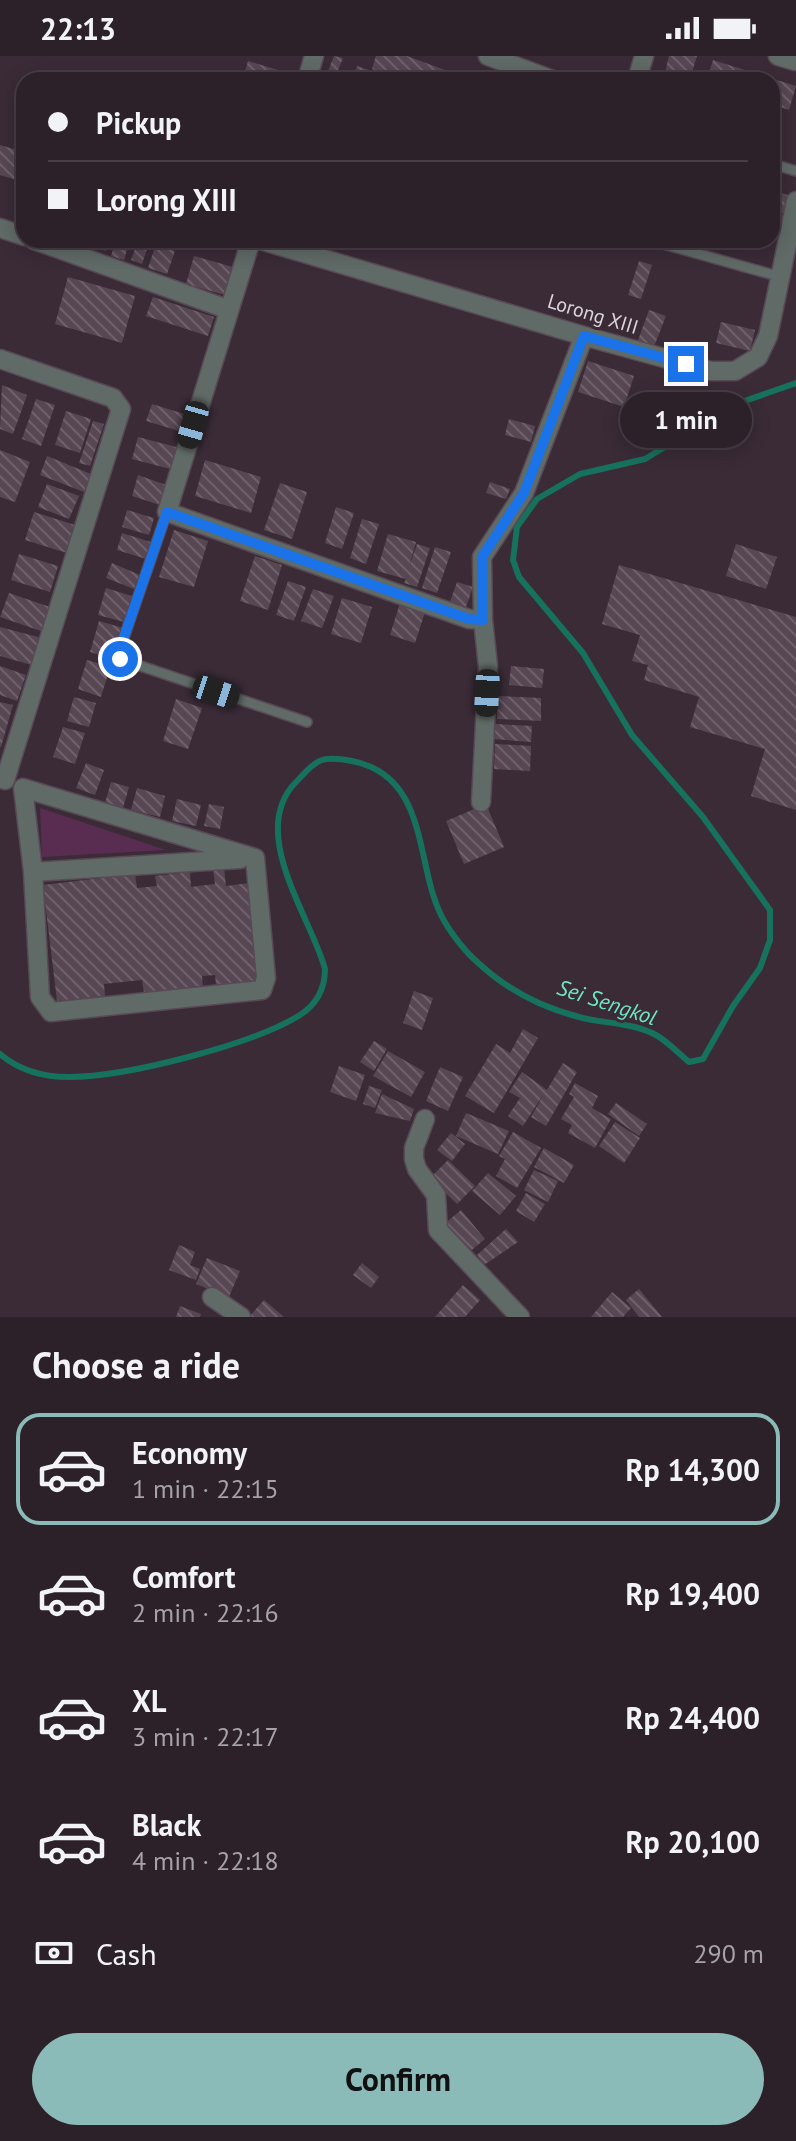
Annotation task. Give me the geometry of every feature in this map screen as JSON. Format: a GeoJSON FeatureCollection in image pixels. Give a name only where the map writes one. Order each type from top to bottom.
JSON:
{"type":"FeatureCollection","features":[{"type":"Feature","properties":{"kind":"street"},"geometry":{"type":"LineString","coordinates":[[488,56],[531,72]]}},
{"type":"Feature","properties":{"kind":"street","name":"Lorong XIII"},"geometry":{"type":"LineString","coordinates":[[287,248],[711,371],[735,371],[758,357],[768,336],[796,201]]}},
{"type":"Feature","properties":{"kind":"street"},"geometry":{"type":"LineString","coordinates":[[56,248],[227,309]]}},
{"type":"Feature","properties":{"kind":"street"},"geometry":{"type":"LineString","coordinates":[[248,248],[167,512],[469,619],[483,620]]}},
{"type":"Feature","properties":{"kind":"street"},"geometry":{"type":"LineString","coordinates":[[481,802],[488,666],[483,620],[482,557],[524,493],[584,336]]}},
{"type":"Feature","properties":{"kind":"street"},"geometry":{"type":"LineString","coordinates":[[0,359],[113,398],[121,409],[3,779],[23,788],[255,858]]}},
{"type":"Feature","properties":{"kind":"street"},"geometry":{"type":"LineString","coordinates":[[23,788],[33,872],[40,997],[51,1012],[262,990],[266,978],[255,858]]}},
{"type":"Feature","properties":{"kind":"street"},"geometry":{"type":"LineString","coordinates":[[33,872],[255,858]]}},
{"type":"Feature","properties":{"kind":"street"},"geometry":{"type":"LineString","coordinates":[[425,1119],[414,1148],[414,1159],[417,1169],[436,1195],[438,1230],[520,1317]]}},
{"type":"Feature","properties":{"kind":"street"},"geometry":{"type":"LineString","coordinates":[[212,1297],[241,1317]]}},
{"type":"Feature","properties":{"kind":"lane"},"geometry":{"type":"LineString","coordinates":[[678,248],[781,277]]}},
{"type":"Feature","properties":{"kind":"lane"},"geometry":{"type":"LineString","coordinates":[[167,512],[120,649],[120,659],[307,722]]}},
{"type":"Feature","properties":{"kind":"shaded area"},"geometry":{"type":"Polygon","coordinates":[[[40,808],[166,850],[42,857],[40,808]]]}},
{"type":"Feature","properties":{"kind":"building"},"geometry":{"type":"Polygon","coordinates":[[[334,56],[343,58],[337,72],[328,72],[334,56]]]}},
{"type":"Feature","properties":{"kind":"building"},"geometry":{"type":"Polygon","coordinates":[[[376,56],[407,56],[450,72],[380,72],[372,69],[376,56]]]}},
{"type":"Feature","properties":{"kind":"building"},"geometry":{"type":"Polygon","coordinates":[[[669,56],[697,56],[692,72],[665,72],[669,56]]]}},
{"type":"Feature","properties":{"kind":"building"},"geometry":{"type":"Polygon","coordinates":[[[713,60],[751,72],[709,72],[713,60]]]}},
{"type":"Feature","properties":{"kind":"building"},"geometry":{"type":"Polygon","coordinates":[[[248,61],[285,72],[245,72],[248,61]]]}},
{"type":"Feature","properties":{"kind":"building"},"geometry":{"type":"Polygon","coordinates":[[[357,66],[375,72],[355,72],[357,66]]]}},
{"type":"Feature","properties":{"kind":"building"},"geometry":{"type":"Polygon","coordinates":[[[780,81],[796,86],[789,110],[780,107],[780,81]]]}},
{"type":"Feature","properties":{"kind":"building"},"geometry":{"type":"Polygon","coordinates":[[[0,145],[16,150],[16,180],[0,175],[0,145]]]}},
{"type":"Feature","properties":{"kind":"building"},"geometry":{"type":"Polygon","coordinates":[[[780,193],[794,197],[789,215],[780,212],[780,193]]]}},
{"type":"Feature","properties":{"kind":"building"},"geometry":{"type":"Polygon","coordinates":[[[114,248],[128,248],[124,260],[111,256],[114,248]]]}},
{"type":"Feature","properties":{"kind":"building"},"geometry":{"type":"Polygon","coordinates":[[[135,248],[147,249],[142,264],[131,260],[135,248]]]}},
{"type":"Feature","properties":{"kind":"building"},"geometry":{"type":"Polygon","coordinates":[[[155,248],[175,251],[167,274],[148,268],[155,248]]]}},
{"type":"Feature","properties":{"kind":"building"},"geometry":{"type":"Polygon","coordinates":[[[194,256],[233,267],[225,295],[186,284],[194,256]]]}},
{"type":"Feature","properties":{"kind":"building"},"geometry":{"type":"Polygon","coordinates":[[[639,261],[652,265],[641,299],[628,295],[639,261]]]}},
{"type":"Feature","properties":{"kind":"building"},"geometry":{"type":"Polygon","coordinates":[[[68,277],[135,296],[122,343],[55,324],[68,277]]]}},
{"type":"Feature","properties":{"kind":"building"},"geometry":{"type":"Polygon","coordinates":[[[153,297],[214,317],[208,336],[146,316],[153,297]]]}},
{"type":"Feature","properties":{"kind":"building"},"geometry":{"type":"Polygon","coordinates":[[[649,310],[666,316],[653,349],[637,343],[649,310]]]}},
{"type":"Feature","properties":{"kind":"building"},"geometry":{"type":"Polygon","coordinates":[[[721,322],[755,330],[750,351],[716,343],[721,322]]]}},
{"type":"Feature","properties":{"kind":"building"},"geometry":{"type":"Polygon","coordinates":[[[588,361],[634,376],[624,407],[578,392],[588,361]]]}},
{"type":"Feature","properties":{"kind":"building"},"geometry":{"type":"Polygon","coordinates":[[[2,385],[27,395],[13,434],[0,429],[2,385]]]}},
{"type":"Feature","properties":{"kind":"building"},"geometry":{"type":"Polygon","coordinates":[[[36,399],[55,405],[41,446],[22,439],[36,399]]]}},
{"type":"Feature","properties":{"kind":"building"},"geometry":{"type":"Polygon","coordinates":[[[152,404],[194,417],[189,434],[146,421],[152,404]]]}},
{"type":"Feature","properties":{"kind":"building"},"geometry":{"type":"Polygon","coordinates":[[[66,411],[91,419],[80,453],[55,445],[66,411]]]}},
{"type":"Feature","properties":{"kind":"building"},"geometry":{"type":"Polygon","coordinates":[[[509,419],[535,426],[531,442],[505,435],[509,419]]]}},
{"type":"Feature","properties":{"kind":"building"},"geometry":{"type":"Polygon","coordinates":[[[93,421],[104,424],[90,466],[79,463],[93,421]]]}},
{"type":"Feature","properties":{"kind":"building"},"geometry":{"type":"Polygon","coordinates":[[[138,437],[184,449],[178,471],[132,459],[138,437]]]}},
{"type":"Feature","properties":{"kind":"building"},"geometry":{"type":"Polygon","coordinates":[[[0,450],[30,462],[15,502],[0,497],[0,450]]]}},
{"type":"Feature","properties":{"kind":"building"},"geometry":{"type":"Polygon","coordinates":[[[47,456],[91,474],[84,492],[40,475],[47,456]]]}},
{"type":"Feature","properties":{"kind":"building"},"geometry":{"type":"Polygon","coordinates":[[[205,460],[261,477],[251,513],[195,496],[205,460]]]}},
{"type":"Feature","properties":{"kind":"building"},"geometry":{"type":"Polygon","coordinates":[[[138,475],[172,487],[166,507],[132,496],[138,475]]]}},
{"type":"Feature","properties":{"kind":"building"},"geometry":{"type":"Polygon","coordinates":[[[490,482],[510,489],[506,499],[486,493],[490,482]]]}},
{"type":"Feature","properties":{"kind":"building"},"geometry":{"type":"Polygon","coordinates":[[[280,483],[307,492],[292,539],[264,530],[280,483]]]}},
{"type":"Feature","properties":{"kind":"building"},"geometry":{"type":"Polygon","coordinates":[[[47,484],[79,496],[69,519],[38,507],[47,484]]]}},
{"type":"Feature","properties":{"kind":"building"},"geometry":{"type":"Polygon","coordinates":[[[336,507],[354,513],[342,549],[325,543],[336,507]]]}},
{"type":"Feature","properties":{"kind":"building"},"geometry":{"type":"Polygon","coordinates":[[[127,510],[154,518],[149,535],[122,527],[127,510]]]}},
{"type":"Feature","properties":{"kind":"building"},"geometry":{"type":"Polygon","coordinates":[[[34,512],[75,525],[67,553],[25,540],[34,512]]]}},
{"type":"Feature","properties":{"kind":"building"},"geometry":{"type":"Polygon","coordinates":[[[362,519],[379,524],[366,564],[350,558],[362,519]]]}},
{"type":"Feature","properties":{"kind":"building"},"geometry":{"type":"Polygon","coordinates":[[[174,530],[208,541],[194,587],[159,577],[174,530]]]}},
{"type":"Feature","properties":{"kind":"building"},"geometry":{"type":"Polygon","coordinates":[[[122,533],[151,542],[146,559],[117,550],[122,533]]]}},
{"type":"Feature","properties":{"kind":"building"},"geometry":{"type":"Polygon","coordinates":[[[388,534],[416,542],[409,567],[417,544],[430,548],[417,587],[404,583],[406,579],[377,571],[388,534]]]}},
{"type":"Feature","properties":{"kind":"building"},"geometry":{"type":"Polygon","coordinates":[[[736,544],[777,557],[766,589],[726,576],[736,544]]]}},
{"type":"Feature","properties":{"kind":"building"},"geometry":{"type":"Polygon","coordinates":[[[435,547],[451,552],[437,593],[422,588],[435,547]]]}},
{"type":"Feature","properties":{"kind":"building"},"geometry":{"type":"Polygon","coordinates":[[[19,554],[58,566],[50,592],[11,580],[19,554]]]}},
{"type":"Feature","properties":{"kind":"building"},"geometry":{"type":"Polygon","coordinates":[[[255,556],[282,565],[268,610],[240,601],[255,556]]]}},
{"type":"Feature","properties":{"kind":"building"},"geometry":{"type":"Polygon","coordinates":[[[112,563],[140,575],[134,589],[106,578],[112,563]]]}},
{"type":"Feature","properties":{"kind":"building"},"geometry":{"type":"Polygon","coordinates":[[[619,565],[796,617],[796,810],[751,796],[765,749],[690,727],[699,697],[644,680],[648,665],[632,661],[640,635],[602,624],[619,565]]]}},
{"type":"Feature","properties":{"kind":"building"},"geometry":{"type":"Polygon","coordinates":[[[288,581],[306,587],[294,621],[276,615],[288,581]]]}},
{"type":"Feature","properties":{"kind":"building"},"geometry":{"type":"Polygon","coordinates":[[[457,582],[473,587],[466,607],[450,602],[457,582]]]}},
{"type":"Feature","properties":{"kind":"building"},"geometry":{"type":"Polygon","coordinates":[[[106,588],[132,596],[124,622],[98,615],[106,588]]]}},
{"type":"Feature","properties":{"kind":"building"},"geometry":{"type":"Polygon","coordinates":[[[313,589],[334,596],[322,628],[301,621],[313,589]]]}},
{"type":"Feature","properties":{"kind":"building"},"geometry":{"type":"Polygon","coordinates":[[[9,593],[50,607],[41,631],[0,617],[9,593]]]}},
{"type":"Feature","properties":{"kind":"building"},"geometry":{"type":"Polygon","coordinates":[[[342,598],[372,607],[361,643],[331,634],[342,598]]]}},
{"type":"Feature","properties":{"kind":"building"},"geometry":{"type":"Polygon","coordinates":[[[400,603],[425,612],[415,643],[390,635],[400,603]]]}},
{"type":"Feature","properties":{"kind":"building"},"geometry":{"type":"Polygon","coordinates":[[[99,621],[123,628],[114,659],[90,652],[99,621]]]}},
{"type":"Feature","properties":{"kind":"building"},"geometry":{"type":"Polygon","coordinates":[[[0,627],[42,638],[35,666],[0,656],[0,627]]]}},
{"type":"Feature","properties":{"kind":"building"},"geometry":{"type":"Polygon","coordinates":[[[87,660],[110,667],[101,697],[78,689],[87,660]]]}},
{"type":"Feature","properties":{"kind":"building"},"geometry":{"type":"Polygon","coordinates":[[[0,666],[26,675],[17,701],[0,695],[0,666]]]}},
{"type":"Feature","properties":{"kind":"building"},"geometry":{"type":"Polygon","coordinates":[[[511,666],[544,669],[542,688],[509,685],[511,666]]]}},
{"type":"Feature","properties":{"kind":"building"},"geometry":{"type":"Polygon","coordinates":[[[497,696],[541,698],[541,721],[497,719],[497,696]]]}},
{"type":"Feature","properties":{"kind":"building"},"geometry":{"type":"Polygon","coordinates":[[[74,697],[96,703],[89,727],[67,721],[74,697]]]}},
{"type":"Feature","properties":{"kind":"building"},"geometry":{"type":"Polygon","coordinates":[[[176,699],[202,708],[188,749],[163,741],[176,699]]]}},
{"type":"Feature","properties":{"kind":"building"},"geometry":{"type":"Polygon","coordinates":[[[0,702],[13,705],[1,747],[0,747],[0,702]]]}},
{"type":"Feature","properties":{"kind":"building"},"geometry":{"type":"Polygon","coordinates":[[[495,724],[532,726],[531,742],[493,739],[495,724]]]}},
{"type":"Feature","properties":{"kind":"building"},"geometry":{"type":"Polygon","coordinates":[[[63,727],[85,733],[75,764],[53,757],[63,727]]]}},
{"type":"Feature","properties":{"kind":"building"},"geometry":{"type":"Polygon","coordinates":[[[495,744],[531,746],[530,771],[494,769],[495,744]]]}},
{"type":"Feature","properties":{"kind":"building"},"geometry":{"type":"Polygon","coordinates":[[[86,763],[104,770],[95,795],[76,788],[86,763]]]}},
{"type":"Feature","properties":{"kind":"building"},"geometry":{"type":"Polygon","coordinates":[[[111,782],[129,787],[123,808],[105,803],[111,782]]]}},
{"type":"Feature","properties":{"kind":"building"},"geometry":{"type":"Polygon","coordinates":[[[137,788],[165,796],[160,817],[131,810],[137,788]]]}},
{"type":"Feature","properties":{"kind":"building"},"geometry":{"type":"Polygon","coordinates":[[[177,799],[201,805],[196,826],[172,821],[177,799]]]}},
{"type":"Feature","properties":{"kind":"building"},"geometry":{"type":"Polygon","coordinates":[[[209,804],[224,807],[220,829],[204,826],[209,804]]]}},
{"type":"Feature","properties":{"kind":"building"},"geometry":{"type":"Polygon","coordinates":[[[486,804],[504,847],[464,864],[446,821],[486,804]]]}},
{"type":"Feature","properties":{"kind":"building"},"geometry":{"type":"Polygon","coordinates":[[[224,868],[226,886],[249,883],[260,981],[216,985],[215,975],[202,976],[203,987],[144,993],[142,980],[104,984],[105,996],[57,1001],[43,885],[135,874],[137,888],[157,886],[155,876],[190,872],[191,887],[215,884],[213,869],[224,868]]]}},
{"type":"Feature","properties":{"kind":"building"},"geometry":{"type":"Polygon","coordinates":[[[414,991],[433,998],[422,1030],[403,1023],[414,991]]]}},
{"type":"Feature","properties":{"kind":"building"},"geometry":{"type":"Polygon","coordinates":[[[523,1029],[538,1038],[494,1113],[465,1096],[496,1044],[510,1053],[523,1029]]]}},
{"type":"Feature","properties":{"kind":"building"},"geometry":{"type":"Polygon","coordinates":[[[374,1041],[387,1049],[374,1071],[360,1062],[374,1041]]]}},
{"type":"Feature","properties":{"kind":"building"},"geometry":{"type":"Polygon","coordinates":[[[388,1051],[425,1072],[411,1097],[373,1076],[388,1051]]]}},
{"type":"Feature","properties":{"kind":"building"},"geometry":{"type":"Polygon","coordinates":[[[563,1063],[577,1072],[546,1126],[531,1117],[545,1092],[523,1126],[508,1116],[520,1098],[509,1092],[522,1072],[547,1090],[563,1063]]]}},
{"type":"Feature","properties":{"kind":"building"},"geometry":{"type":"Polygon","coordinates":[[[339,1066],[365,1075],[356,1101],[330,1092],[339,1066]]]}},
{"type":"Feature","properties":{"kind":"building"},"geometry":{"type":"Polygon","coordinates":[[[440,1067],[463,1077],[448,1111],[426,1101],[440,1067]]]}},
{"type":"Feature","properties":{"kind":"building"},"geometry":{"type":"Polygon","coordinates":[[[575,1083],[598,1096],[592,1108],[611,1119],[595,1148],[568,1133],[572,1125],[561,1119],[574,1097],[569,1094],[575,1083]]]}},
{"type":"Feature","properties":{"kind":"building"},"geometry":{"type":"Polygon","coordinates":[[[369,1086],[382,1090],[375,1108],[363,1104],[369,1086]]]}},
{"type":"Feature","properties":{"kind":"building"},"geometry":{"type":"Polygon","coordinates":[[[382,1094],[414,1109],[410,1121],[375,1113],[382,1094]]]}},
{"type":"Feature","properties":{"kind":"building"},"geometry":{"type":"Polygon","coordinates":[[[616,1103],[647,1124],[639,1136],[608,1114],[616,1103]]]}},
{"type":"Feature","properties":{"kind":"building"},"geometry":{"type":"Polygon","coordinates":[[[466,1113],[509,1131],[498,1154],[456,1136],[466,1113]]]}},
{"type":"Feature","properties":{"kind":"building"},"geometry":{"type":"Polygon","coordinates":[[[615,1122],[640,1138],[624,1163],[599,1146],[615,1122]]]}},
{"type":"Feature","properties":{"kind":"building"},"geometry":{"type":"Polygon","coordinates":[[[513,1132],[541,1148],[517,1188],[496,1176],[505,1159],[499,1156],[513,1132]]]}},
{"type":"Feature","properties":{"kind":"building"},"geometry":{"type":"Polygon","coordinates":[[[451,1133],[465,1144],[452,1161],[437,1150],[451,1133]]]}},
{"type":"Feature","properties":{"kind":"building"},"geometry":{"type":"Polygon","coordinates":[[[544,1148],[574,1165],[564,1183],[534,1167],[544,1148]]]}},
{"type":"Feature","properties":{"kind":"building"},"geometry":{"type":"Polygon","coordinates":[[[448,1160],[475,1186],[457,1204],[430,1178],[448,1160]]]}},
{"type":"Feature","properties":{"kind":"building"},"geometry":{"type":"Polygon","coordinates":[[[534,1170],[558,1181],[548,1202],[524,1190],[534,1170]]]}},
{"type":"Feature","properties":{"kind":"building"},"geometry":{"type":"Polygon","coordinates":[[[488,1173],[516,1196],[500,1215],[472,1191],[488,1173]]]}},
{"type":"Feature","properties":{"kind":"building"},"geometry":{"type":"Polygon","coordinates":[[[526,1193],[545,1204],[534,1222],[516,1211],[526,1193]]]}},
{"type":"Feature","properties":{"kind":"building"},"geometry":{"type":"Polygon","coordinates":[[[461,1210],[485,1239],[467,1254],[443,1225],[461,1210]]]}},
{"type":"Feature","properties":{"kind":"building"},"geometry":{"type":"Polygon","coordinates":[[[506,1229],[518,1242],[484,1265],[477,1255],[506,1229]]]}},
{"type":"Feature","properties":{"kind":"building"},"geometry":{"type":"Polygon","coordinates":[[[179,1245],[195,1252],[190,1265],[200,1269],[196,1280],[169,1270],[179,1245]]]}},
{"type":"Feature","properties":{"kind":"building"},"geometry":{"type":"Polygon","coordinates":[[[207,1258],[240,1271],[229,1297],[196,1284],[207,1258]]]}},
{"type":"Feature","properties":{"kind":"building"},"geometry":{"type":"Polygon","coordinates":[[[362,1263],[379,1277],[371,1288],[353,1275],[362,1263]]]}},
{"type":"Feature","properties":{"kind":"building"},"geometry":{"type":"Polygon","coordinates":[[[463,1285],[480,1300],[465,1317],[435,1317],[463,1285]]]}},
{"type":"Feature","properties":{"kind":"building"},"geometry":{"type":"Polygon","coordinates":[[[639,1289],[662,1317],[639,1317],[626,1300],[639,1289]]]}},
{"type":"Feature","properties":{"kind":"building"},"geometry":{"type":"Polygon","coordinates":[[[612,1292],[631,1308],[623,1317],[591,1317],[612,1292]]]}},
{"type":"Feature","properties":{"kind":"building"},"geometry":{"type":"Polygon","coordinates":[[[264,1300],[284,1317],[249,1317],[264,1300]]]}},
{"type":"Feature","properties":{"kind":"building"},"geometry":{"type":"Polygon","coordinates":[[[180,1306],[201,1314],[200,1317],[176,1317],[180,1306]]]}},
{"type":"Feature","properties":{"kind":"waterway","name":"Sei Sengkol"},"geometry":{"type":"LineString","coordinates":[[0,1054],[32,1072],[50,1076],[122,1072],[221,1048],[279,1026],[306,1011],[319,995],[325,969],[287,875],[278,825],[283,802],[296,782],[315,764],[333,759],[352,761],[377,770],[395,784],[416,824],[441,915],[460,944],[485,969],[522,995],[550,1008],[647,1031],[664,1040],[689,1062],[703,1059],[733,1006],[760,968],[770,940],[770,910],[703,817],[632,735],[583,653],[519,577],[513,560],[517,527],[537,499],[580,474],[645,459],[736,404],[796,383]]}},
{"type":"Feature","properties":{"kind":"route"},"geometry":{"type":"LineString","coordinates":[[120,659],[120,649],[167,512],[469,619],[483,620],[482,557],[524,493],[584,336],[686,364]]}}]}
